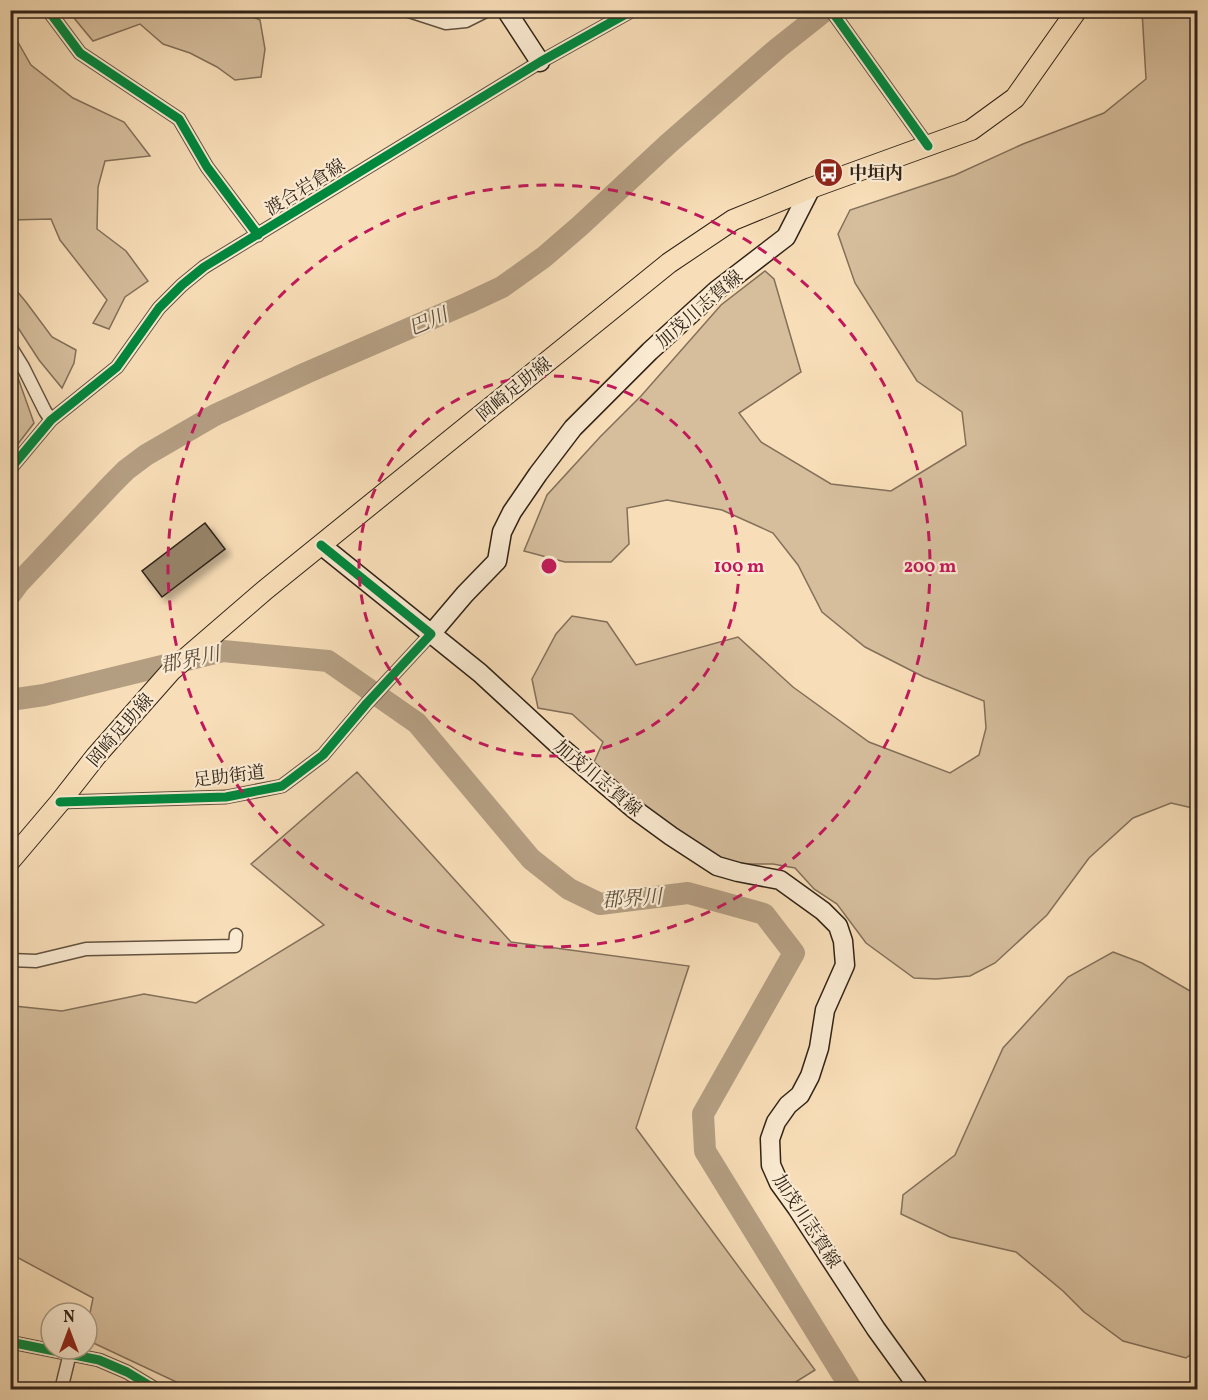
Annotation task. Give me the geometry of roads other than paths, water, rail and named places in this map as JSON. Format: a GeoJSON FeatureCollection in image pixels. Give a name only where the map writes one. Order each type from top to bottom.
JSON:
{"type":"FeatureCollection","features":[{"type":"Feature","properties":{"kind":"main road"},"geometry":{"type":"LineString","coordinates":[[506,10],[540,62]]}},
{"type":"Feature","properties":{"kind":"main road","name":"岡崎足助線"},"geometry":{"type":"LineString","coordinates":[[10,861],[96,756],[171,671],[265,590],[669,263],[733,220],[811,188],[971,130],[1015,98],[1077,10]]}},
{"type":"Feature","properties":{"kind":"main road","name":"加茂川志賀線"},"geometry":{"type":"LineString","coordinates":[[811,188],[786,237],[717,290],[650,351],[573,428],[512,512],[502,532],[497,561],[431,634],[480,673],[626,803],[671,836],[717,866],[780,880],[800,893],[838,926],[843,941],[845,965],[825,1010],[819,1048],[810,1076],[800,1095],[788,1105],[776,1122],[770,1139],[771,1165],[779,1183],[876,1329],[920,1389]]}},
{"type":"Feature","properties":{"kind":"main road"},"geometry":{"type":"LineString","coordinates":[[321,545],[431,634]]}},
{"type":"Feature","properties":{"kind":"street"},"geometry":{"type":"LineString","coordinates":[[48,10],[80,53],[179,119],[207,167],[258,235]]}},
{"type":"Feature","properties":{"kind":"street"},"geometry":{"type":"LineString","coordinates":[[406,10],[446,23],[466,21],[488,10]]}},
{"type":"Feature","properties":{"kind":"street","name":"渡合岩倉線"},"geometry":{"type":"LineString","coordinates":[[10,469],[51,420],[117,367],[159,308],[204,267],[540,62],[633,10]]}},
{"type":"Feature","properties":{"kind":"street"},"geometry":{"type":"LineString","coordinates":[[831,10],[928,146]]}},
{"type":"Feature","properties":{"kind":"street"},"geometry":{"type":"LineString","coordinates":[[10,346],[51,420]]}},
{"type":"Feature","properties":{"kind":"street","name":"足助街道"},"geometry":{"type":"LineString","coordinates":[[60,802],[226,797],[282,786],[323,755],[367,703],[431,634]]}},
{"type":"Feature","properties":{"kind":"street"},"geometry":{"type":"LineString","coordinates":[[10,960],[36,961],[86,949],[235,946],[236,935]]}},
{"type":"Feature","properties":{"kind":"street"},"geometry":{"type":"LineString","coordinates":[[10,1342],[39,1347]]}},
{"type":"Feature","properties":{"kind":"street"},"geometry":{"type":"LineString","coordinates":[[99,1360],[157,1389]]}},
{"type":"Feature","properties":{"kind":"street"},"geometry":{"type":"LineString","coordinates":[[61,1389],[68,1361]]}},
{"type":"Feature","properties":{"kind":"waterway","name":"巴川"},"geometry":{"type":"LineString","coordinates":[[10,595],[113,483],[146,455],[215,415],[502,287],[544,257],[668,144],[778,48],[826,10]]}},
{"type":"Feature","properties":{"kind":"waterway","name":"郡界川"},"geometry":{"type":"LineString","coordinates":[[10,700],[44,695],[223,651],[328,661],[417,723],[531,859],[569,889],[600,904],[688,893],[764,914],[794,953],[703,1114],[705,1151],[852,1390]]}},
{"type":"Feature","properties":{"kind":"place","name":"中垣内"},"geometry":{"type":"Point","coordinates":[828,173]}}]}
